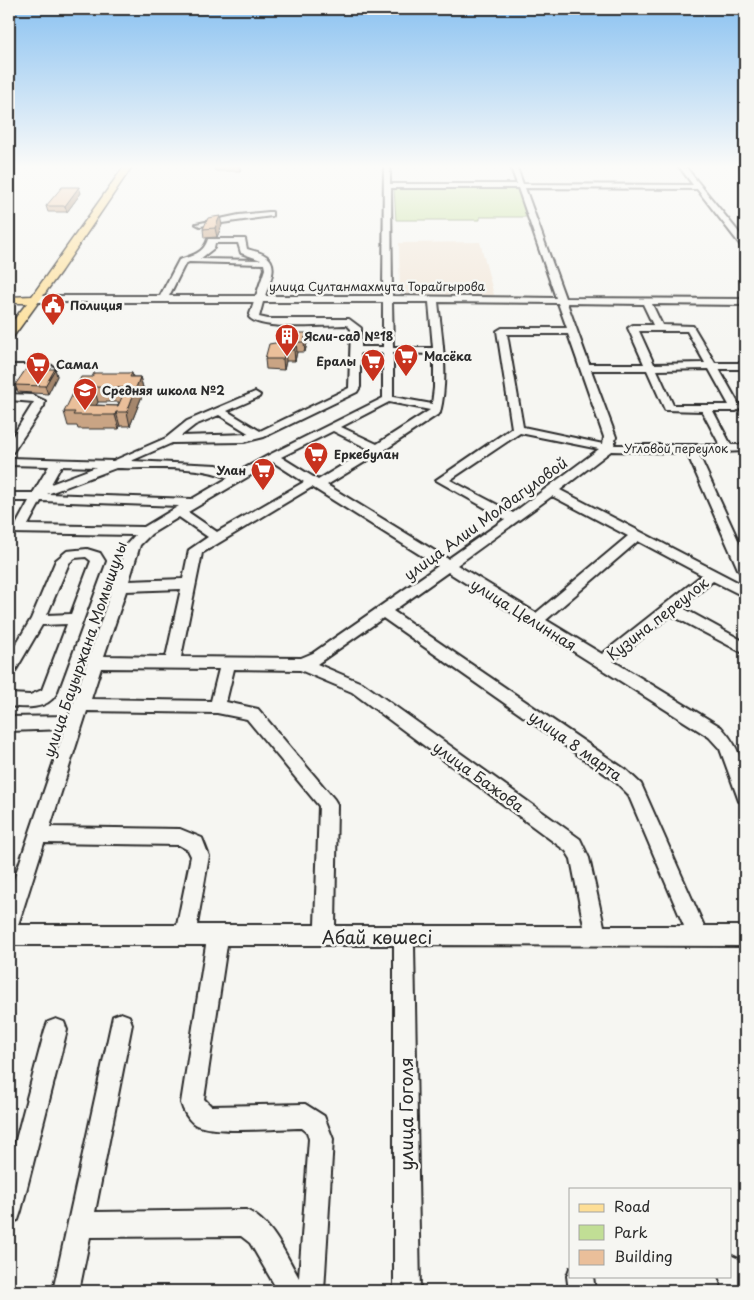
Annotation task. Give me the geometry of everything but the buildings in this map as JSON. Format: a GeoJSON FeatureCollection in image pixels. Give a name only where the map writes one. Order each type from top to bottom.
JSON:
{"type":"FeatureCollection","features":[{"type":"Feature","properties":{"kind":"main road"},"geometry":{"type":"LineString","coordinates":[[9,334],[87,226]]}},
{"type":"Feature","properties":{"kind":"main road","name":"улица Султанмахмута Торайгырова"},"geometry":{"type":"LineString","coordinates":[[9,300],[33,300]]}},
{"type":"Feature","properties":{"kind":"street"},"geometry":{"type":"LineString","coordinates":[[387,226],[388,399],[436,408]]}},
{"type":"Feature","properties":{"kind":"street"},"geometry":{"type":"LineString","coordinates":[[534,226],[610,437],[608,448]]}},
{"type":"Feature","properties":{"kind":"street"},"geometry":{"type":"LineString","coordinates":[[730,226],[745,244]]}},
{"type":"Feature","properties":{"kind":"street"},"geometry":{"type":"LineString","coordinates":[[163,299],[183,261],[200,256],[211,246],[211,241],[243,242],[242,247],[244,251],[258,254],[269,262],[269,269],[254,317],[261,321],[349,322],[356,328],[355,387],[352,390],[260,435],[244,439],[170,440]]}},
{"type":"Feature","properties":{"kind":"street"},"geometry":{"type":"LineString","coordinates":[[183,261],[269,262]]}},
{"type":"Feature","properties":{"kind":"street","name":"улица Султанмахмута Торайгырова"},"geometry":{"type":"LineString","coordinates":[[33,300],[388,299],[745,302]]}},
{"type":"Feature","properties":{"kind":"street"},"geometry":{"type":"LineString","coordinates":[[172,663],[196,550],[216,537],[379,448],[435,413],[438,404],[438,351],[433,300]]}},
{"type":"Feature","properties":{"kind":"street"},"geometry":{"type":"LineString","coordinates":[[646,301],[659,328]]}},
{"type":"Feature","properties":{"kind":"street"},"geometry":{"type":"LineString","coordinates":[[633,328],[690,328],[711,366],[736,408],[669,408],[633,328]]}},
{"type":"Feature","properties":{"kind":"street"},"geometry":{"type":"LineString","coordinates":[[514,519],[442,480],[518,429],[502,331],[572,331]]}},
{"type":"Feature","properties":{"kind":"street"},"geometry":{"type":"LineString","coordinates":[[356,350],[438,351]]}},
{"type":"Feature","properties":{"kind":"street"},"geometry":{"type":"LineString","coordinates":[[586,367],[745,366]]}},
{"type":"Feature","properties":{"kind":"street"},"geometry":{"type":"LineString","coordinates":[[9,368],[50,368]]}},
{"type":"Feature","properties":{"kind":"street"},"geometry":{"type":"LineString","coordinates":[[9,391],[21,368]]}},
{"type":"Feature","properties":{"kind":"street"},"geometry":{"type":"LineString","coordinates":[[39,494],[170,440],[191,423],[255,395]]}},
{"type":"Feature","properties":{"kind":"street"},"geometry":{"type":"LineString","coordinates":[[9,397],[40,401],[39,406],[9,450]]}},
{"type":"Feature","properties":{"kind":"street","name":"улица Бауыржана Момышулы"},"geometry":{"type":"LineString","coordinates":[[9,923],[134,544],[146,531],[273,457],[388,399]]}},
{"type":"Feature","properties":{"kind":"street"},"geometry":{"type":"LineString","coordinates":[[706,408],[727,448]]}},
{"type":"Feature","properties":{"kind":"street"},"geometry":{"type":"LineString","coordinates":[[218,410],[260,435]]}},
{"type":"Feature","properties":{"kind":"street"},"geometry":{"type":"LineString","coordinates":[[333,427],[379,448]]}},
{"type":"Feature","properties":{"kind":"street","name":"Угловой переулок"},"geometry":{"type":"LineString","coordinates":[[518,429],[608,448],[691,450],[745,448]]}},
{"type":"Feature","properties":{"kind":"street","name":"улица Алии Молдагуловой"},"geometry":{"type":"LineString","coordinates":[[95,662],[302,664],[318,657],[514,519],[608,448]]}},
{"type":"Feature","properties":{"kind":"street"},"geometry":{"type":"LineString","coordinates":[[691,450],[745,569]]}},
{"type":"Feature","properties":{"kind":"street","name":"улица Целинная"},"geometry":{"type":"LineString","coordinates":[[273,457],[716,732],[727,745],[745,796]]}},
{"type":"Feature","properties":{"kind":"street"},"geometry":{"type":"LineString","coordinates":[[9,461],[196,466],[217,469],[237,478]]}},
{"type":"Feature","properties":{"kind":"street"},"geometry":{"type":"LineString","coordinates":[[14,529],[39,494],[57,463]]}},
{"type":"Feature","properties":{"kind":"street"},"geometry":{"type":"LineString","coordinates":[[552,491],[745,592]]}},
{"type":"Feature","properties":{"kind":"street"},"geometry":{"type":"LineString","coordinates":[[9,496],[39,494],[194,503]]}},
{"type":"Feature","properties":{"kind":"street"},"geometry":{"type":"LineString","coordinates":[[179,512],[216,537]]}},
{"type":"Feature","properties":{"kind":"street"},"geometry":{"type":"LineString","coordinates":[[14,529],[146,531]]}},
{"type":"Feature","properties":{"kind":"street"},"geometry":{"type":"LineString","coordinates":[[536,621],[637,535]]}},
{"type":"Feature","properties":{"kind":"street"},"geometry":{"type":"LineString","coordinates":[[9,669],[38,620],[62,560],[72,554],[95,556],[98,561],[48,694],[43,699],[34,701],[9,700]]}},
{"type":"Feature","properties":{"kind":"street","name":"Кузина переулок"},"geometry":{"type":"LineString","coordinates":[[602,662],[712,575]]}},
{"type":"Feature","properties":{"kind":"street"},"geometry":{"type":"LineString","coordinates":[[120,586],[189,584]]}},
{"type":"Feature","properties":{"kind":"street"},"geometry":{"type":"LineString","coordinates":[[670,608],[745,649]]}},
{"type":"Feature","properties":{"kind":"street","name":"улица 8 марта"},"geometry":{"type":"LineString","coordinates":[[383,611],[620,775],[635,789],[699,937]]}},
{"type":"Feature","properties":{"kind":"street"},"geometry":{"type":"LineString","coordinates":[[38,620],[76,619]]}},
{"type":"Feature","properties":{"kind":"street"},"geometry":{"type":"LineString","coordinates":[[217,707],[228,663]]}},
{"type":"Feature","properties":{"kind":"street","name":"улица Бажова"},"geometry":{"type":"LineString","coordinates":[[302,664],[358,688],[573,845],[580,858],[596,936]]}},
{"type":"Feature","properties":{"kind":"street"},"geometry":{"type":"LineString","coordinates":[[81,705],[217,707],[252,714],[328,804],[325,936]]}},
{"type":"Feature","properties":{"kind":"street"},"geometry":{"type":"LineString","coordinates":[[9,724],[75,722]]}},
{"type":"Feature","properties":{"kind":"street"},"geometry":{"type":"LineString","coordinates":[[38,835],[180,837],[195,844],[200,856],[185,935]]}},
{"type":"Feature","properties":{"kind":"street","name":"Абай көшесі"},"geometry":{"type":"LineString","coordinates":[[9,935],[745,936]]}},
{"type":"Feature","properties":{"kind":"street"},"geometry":{"type":"LineString","coordinates":[[218,936],[192,1103],[202,1115],[211,1118],[305,1116],[316,1124],[321,1139],[311,1291]]}},
{"type":"Feature","properties":{"kind":"street","name":"улица Гоголя"},"geometry":{"type":"LineString","coordinates":[[404,937],[407,1291]]}},
{"type":"Feature","properties":{"kind":"street"},"geometry":{"type":"LineString","coordinates":[[66,1291],[121,1024]]}},
{"type":"Feature","properties":{"kind":"street"},"geometry":{"type":"LineString","coordinates":[[9,1211],[56,1030]]}},
{"type":"Feature","properties":{"kind":"street"},"geometry":{"type":"LineString","coordinates":[[80,1225],[246,1223],[259,1234],[292,1291]]}},
{"type":"Feature","properties":{"kind":"street"},"geometry":{"type":"LineString","coordinates":[[732,1275],[737,1291]]}},
{"type":"Feature","properties":{"kind":"street"},"geometry":{"type":"LineString","coordinates":[[580,1278],[582,1291]]}},
{"type":"Feature","properties":{"kind":"shaded area"},"geometry":{"type":"Polygon","coordinates":[[[480,242],[494,295],[400,294],[399,243],[480,242]]]}},
{"type":"Feature","properties":{"kind":"place","name":"Полиция"},"geometry":{"type":"Point","coordinates":[53,326]}},
{"type":"Feature","properties":{"kind":"place","name":"Ясли-сад №18"},"geometry":{"type":"Point","coordinates":[287,357]}},
{"type":"Feature","properties":{"kind":"place","name":"Масёка"},"geometry":{"type":"Point","coordinates":[406,377]}},
{"type":"Feature","properties":{"kind":"place","name":"Ералы"},"geometry":{"type":"Point","coordinates":[373,382]}},
{"type":"Feature","properties":{"kind":"place","name":"Самал"},"geometry":{"type":"Point","coordinates":[38,385]}},
{"type":"Feature","properties":{"kind":"place","name":"Средняя школа №2"},"geometry":{"type":"Point","coordinates":[85,411]}},
{"type":"Feature","properties":{"kind":"place","name":"Еркебулан"},"geometry":{"type":"Point","coordinates":[316,475]}},
{"type":"Feature","properties":{"kind":"place","name":"Улан"},"geometry":{"type":"Point","coordinates":[263,491]}}]}
